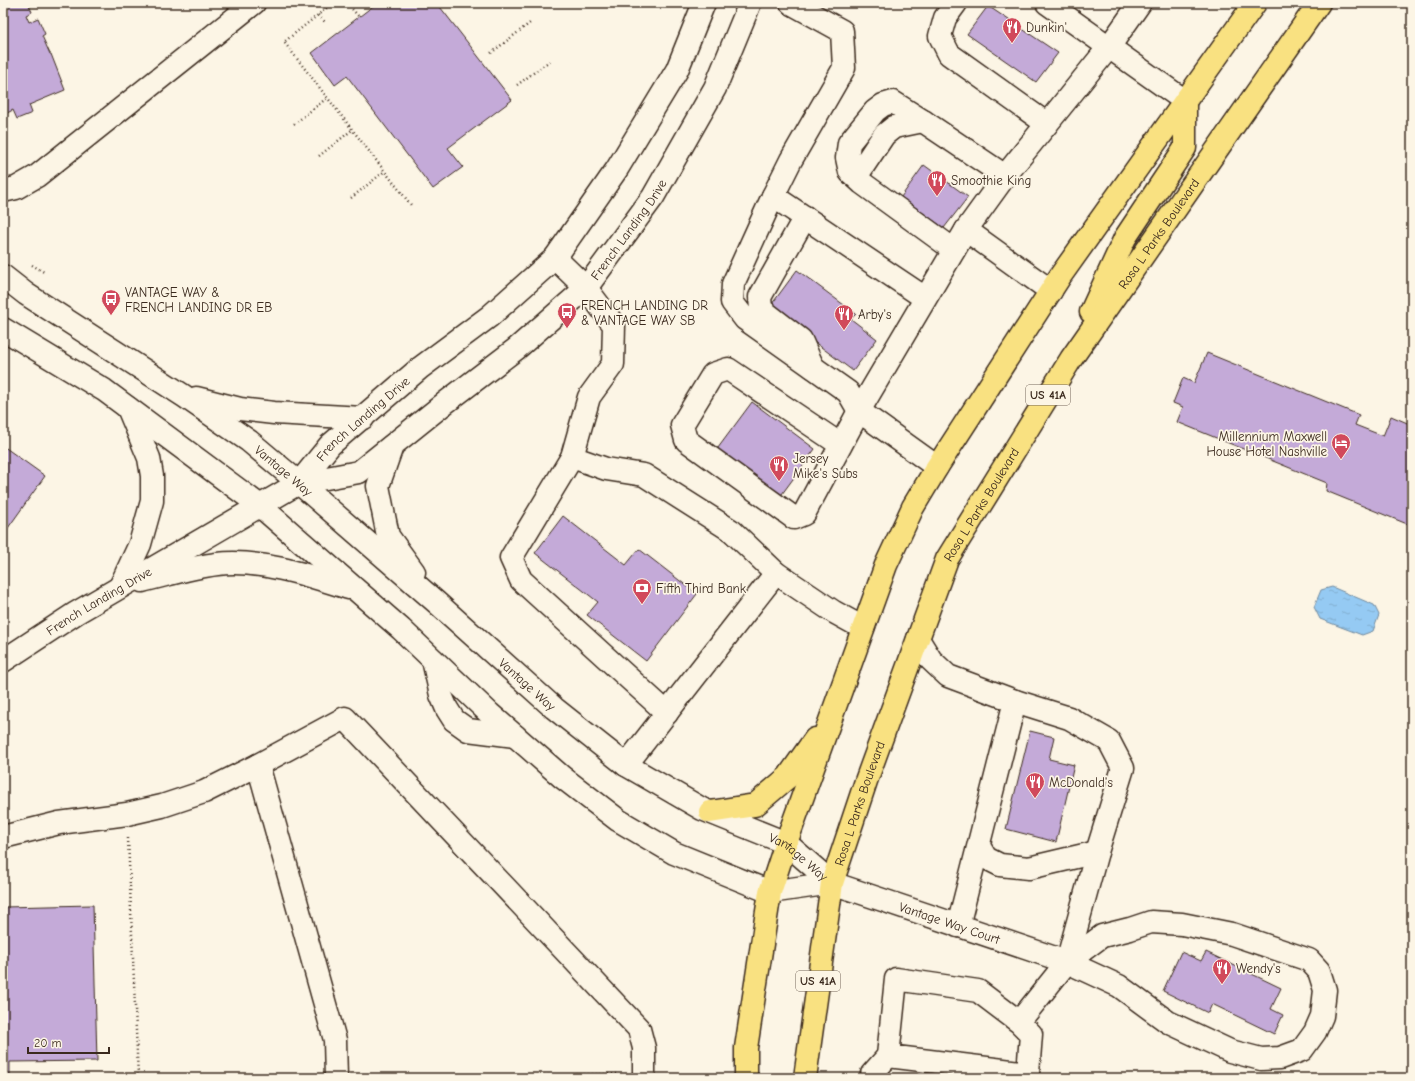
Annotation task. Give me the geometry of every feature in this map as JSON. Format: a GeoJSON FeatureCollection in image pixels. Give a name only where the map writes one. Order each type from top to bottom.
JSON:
{"type":"FeatureCollection","features":[{"type":"Feature","properties":{"kind":"main road"},"geometry":{"type":"LineString","coordinates":[[746,1078],[746,1048],[770,892],[786,843],[886,565],[913,507],[937,467],[1051,290],[1255,3]]}},
{"type":"Feature","properties":{"kind":"main road","name":"Rosa L Parks Boulevard"},"geometry":{"type":"LineString","coordinates":[[805,1078],[832,883],[866,781],[947,559],[1066,366],[1319,3]]}},
{"type":"Feature","properties":{"kind":"main road"},"geometry":{"type":"LineString","coordinates":[[1066,366],[1125,238],[1185,148],[1186,101]]}},
{"type":"Feature","properties":{"kind":"main road"},"geometry":{"type":"LineString","coordinates":[[710,812],[755,805],[763,800],[788,777],[833,711]]}},
{"type":"Feature","properties":{"kind":"street"},"geometry":{"type":"LineString","coordinates":[[3,191],[16,188],[37,176],[254,3]]}},
{"type":"Feature","properties":{"kind":"street","name":"French Landing Drive"},"geometry":{"type":"LineString","coordinates":[[299,483],[330,445],[420,368],[490,316],[555,258],[617,169],[677,70],[704,3]]}},
{"type":"Feature","properties":{"kind":"street","name":"French Landing Drive"},"geometry":{"type":"LineString","coordinates":[[3,661],[76,613],[299,483],[359,472],[381,453],[516,349],[586,288],[653,197],[715,88],[750,3]]}},
{"type":"Feature","properties":{"kind":"street"},"geometry":{"type":"LineString","coordinates":[[791,3],[842,31],[844,68],[791,160],[773,196],[733,284],[732,302],[745,319],[848,392],[859,411],[937,467]]}},
{"type":"Feature","properties":{"kind":"street"},"geometry":{"type":"LineString","coordinates":[[956,3],[945,18],[940,36],[949,54],[1047,124]]}},
{"type":"Feature","properties":{"kind":"street"},"geometry":{"type":"LineString","coordinates":[[1047,3],[1186,101]]}},
{"type":"Feature","properties":{"kind":"street"},"geometry":{"type":"LineString","coordinates":[[841,445],[728,369],[713,374],[682,425],[686,440],[794,518],[804,514],[841,445],[859,411],[966,230],[1005,176],[1109,47],[1136,4]]}},
{"type":"Feature","properties":{"kind":"street"},"geometry":{"type":"LineString","coordinates":[[954,250],[862,183],[850,172],[847,158],[849,143],[879,108],[893,102],[923,120],[1005,176]]}},
{"type":"Feature","properties":{"kind":"street"},"geometry":{"type":"LineString","coordinates":[[773,196],[925,298]]}},
{"type":"Feature","properties":{"kind":"street"},"geometry":{"type":"LineString","coordinates":[[804,217],[760,297],[761,308],[801,340],[813,367]]}},
{"type":"Feature","properties":{"kind":"street"},"geometry":{"type":"LineString","coordinates":[[966,230],[1051,290]]}},
{"type":"Feature","properties":{"kind":"street"},"geometry":{"type":"LineString","coordinates":[[555,258],[586,288],[614,325],[612,364],[589,397],[572,456],[511,558],[521,580],[667,713]]}},
{"type":"Feature","properties":{"kind":"street","name":"Vantage Way"},"geometry":{"type":"LineString","coordinates":[[3,276],[26,294],[184,396],[249,441],[436,602],[554,708],[626,765],[710,812],[786,843],[832,883]]}},
{"type":"Feature","properties":{"kind":"street"},"geometry":{"type":"LineString","coordinates":[[3,329],[104,390],[259,505],[401,629],[515,736],[562,777],[618,820],[674,853],[770,892]]}},
{"type":"Feature","properties":{"kind":"street"},"geometry":{"type":"LineString","coordinates":[[184,396],[240,409],[274,413],[363,418]]}},
{"type":"Feature","properties":{"kind":"street"},"geometry":{"type":"LineString","coordinates":[[120,587],[140,544],[152,501],[152,476],[149,458],[128,408]]}},
{"type":"Feature","properties":{"kind":"street"},"geometry":{"type":"LineString","coordinates":[[392,446],[378,486],[388,536],[436,602]]}},
{"type":"Feature","properties":{"kind":"street"},"geometry":{"type":"LineString","coordinates":[[572,456],[606,469],[644,474],[732,531],[776,573],[834,612],[863,628]]}},
{"type":"Feature","properties":{"kind":"street"},"geometry":{"type":"LineString","coordinates":[[120,587],[217,564],[248,563],[304,573],[358,591]]}},
{"type":"Feature","properties":{"kind":"street"},"geometry":{"type":"LineString","coordinates":[[626,765],[776,573]]}},
{"type":"Feature","properties":{"kind":"street"},"geometry":{"type":"LineString","coordinates":[[918,639],[931,660],[948,676],[1015,701],[1069,718],[1108,741],[1123,768],[1097,852],[1067,962]]}},
{"type":"Feature","properties":{"kind":"street"},"geometry":{"type":"LineString","coordinates":[[433,660],[441,695],[454,720],[468,730],[515,736]]}},
{"type":"Feature","properties":{"kind":"street"},"geometry":{"type":"LineString","coordinates":[[958,926],[1015,701]]}},
{"type":"Feature","properties":{"kind":"street"},"geometry":{"type":"LineString","coordinates":[[3,837],[59,823],[127,814],[162,806],[204,792],[345,718],[638,1029],[644,1048],[644,1076]]}},
{"type":"Feature","properties":{"kind":"street"},"geometry":{"type":"LineString","coordinates":[[258,765],[335,1040],[336,1078]]}},
{"type":"Feature","properties":{"kind":"street"},"geometry":{"type":"LineString","coordinates":[[979,846],[986,858],[1000,866],[1029,868],[1097,852]]}},
{"type":"Feature","properties":{"kind":"street","name":"Vantage Way"},"geometry":{"type":"LineString","coordinates":[[770,892],[832,883]]}},
{"type":"Feature","properties":{"kind":"street","name":"Vantage Way Court"},"geometry":{"type":"LineString","coordinates":[[832,883],[1067,962]]}},
{"type":"Feature","properties":{"kind":"street"},"geometry":{"type":"LineString","coordinates":[[1019,1022],[1067,962],[1102,936],[1151,922],[1182,924],[1232,934],[1309,960],[1319,971],[1325,990],[1322,1016],[1315,1032],[1302,1050],[1280,1058],[1261,1059],[1230,1051],[1168,1022],[1119,986],[1067,962]]}},
{"type":"Feature","properties":{"kind":"street"},"geometry":{"type":"LineString","coordinates":[[872,1078],[872,1074],[888,1056],[896,979],[978,990],[1019,1022],[1031,1034],[1028,1075],[888,1056]]}},
{"type":"Feature","properties":{"kind":"path"},"geometry":{"type":"LineString","coordinates":[[333,3],[284,42],[411,205]]}},
{"type":"Feature","properties":{"kind":"path"},"geometry":{"type":"LineString","coordinates":[[347,3],[359,17]]}},
{"type":"Feature","properties":{"kind":"path"},"geometry":{"type":"LineString","coordinates":[[318,14],[325,22]]}},
{"type":"Feature","properties":{"kind":"path"},"geometry":{"type":"LineString","coordinates":[[492,53],[530,23]]}},
{"type":"Feature","properties":{"kind":"path"},"geometry":{"type":"LineString","coordinates":[[516,85],[551,60]]}},
{"type":"Feature","properties":{"kind":"path"},"geometry":{"type":"LineString","coordinates":[[294,124],[328,98]]}},
{"type":"Feature","properties":{"kind":"path"},"geometry":{"type":"LineString","coordinates":[[319,156],[352,130]]}},
{"type":"Feature","properties":{"kind":"path"},"geometry":{"type":"LineString","coordinates":[[351,198],[385,171]]}},
{"type":"Feature","properties":{"kind":"path"},"geometry":{"type":"LineString","coordinates":[[31,264],[44,272]]}},
{"type":"Feature","properties":{"kind":"path"},"geometry":{"type":"LineString","coordinates":[[127,814],[138,1078]]}},
{"type":"Feature","properties":{"kind":"path"},"geometry":{"type":"LineString","coordinates":[[452,1078],[644,1076]]}},
{"type":"Feature","properties":{"kind":"water"},"geometry":{"type":"Polygon","coordinates":[[[1332,587],[1374,605],[1379,615],[1373,631],[1362,635],[1320,619],[1314,607],[1321,590],[1332,587]]]}},
{"type":"Feature","properties":{"kind":"building"},"geometry":{"type":"Polygon","coordinates":[[[3,3],[28,3],[32,12],[26,15],[29,22],[38,18],[45,34],[42,36],[51,54],[65,90],[29,105],[32,113],[17,119],[13,110],[3,115],[3,3]]]}},
{"type":"Feature","properties":{"kind":"building"},"geometry":{"type":"Polygon","coordinates":[[[377,3],[437,3],[512,100],[448,148],[463,167],[433,189],[347,76],[335,85],[312,53],[377,3]]]}},
{"type":"Feature","properties":{"kind":"building","name":"Dunkin'"},"geometry":{"type":"Polygon","coordinates":[[[988,6],[1058,53],[1036,82],[967,34],[988,6]]]}},
{"type":"Feature","properties":{"kind":"building"},"geometry":{"type":"Polygon","coordinates":[[[924,165],[968,197],[944,228],[901,197],[924,165]]]}},
{"type":"Feature","properties":{"kind":"building"},"geometry":{"type":"Polygon","coordinates":[[[797,270],[856,314],[851,319],[877,339],[853,371],[769,308],[797,270]]]}},
{"type":"Feature","properties":{"kind":"building","name":"Millennium Maxwell House Hotel Nashville"},"geometry":{"type":"Polygon","coordinates":[[[1207,353],[1359,415],[1355,425],[1383,436],[1391,416],[1412,425],[1412,526],[1326,491],[1327,483],[1177,422],[1183,407],[1173,403],[1183,378],[1194,383],[1207,353]]]}},
{"type":"Feature","properties":{"kind":"building"},"geometry":{"type":"Polygon","coordinates":[[[752,402],[815,449],[779,498],[715,452],[752,402]]]}},
{"type":"Feature","properties":{"kind":"building"},"geometry":{"type":"Polygon","coordinates":[[[3,446],[45,476],[3,535],[3,446]]]}},
{"type":"Feature","properties":{"kind":"building"},"geometry":{"type":"Polygon","coordinates":[[[563,516],[626,565],[639,549],[697,594],[646,661],[587,615],[598,602],[535,553],[563,516]]]}},
{"type":"Feature","properties":{"kind":"building"},"geometry":{"type":"Polygon","coordinates":[[[1030,731],[1054,737],[1049,759],[1074,765],[1056,842],[1006,829],[1030,731]]]}},
{"type":"Feature","properties":{"kind":"building"},"geometry":{"type":"Polygon","coordinates":[[[93,905],[97,1061],[10,1062],[10,1078],[3,1078],[3,907],[93,905]]]}},
{"type":"Feature","properties":{"kind":"building"},"geometry":{"type":"Polygon","coordinates":[[[1181,952],[1201,961],[1206,952],[1281,988],[1271,1009],[1283,1015],[1274,1034],[1212,1004],[1208,1013],[1163,991],[1181,952]]]}},
{"type":"Feature","properties":{"kind":"place","name":"Dunkin'"},"geometry":{"type":"Point","coordinates":[1012,44]}},
{"type":"Feature","properties":{"kind":"place","name":"Smoothie King"},"geometry":{"type":"Point","coordinates":[937,197]}},
{"type":"Feature","properties":{"kind":"place","name":"VANTAGE WAY & FRENCH LANDING DR EB"},"geometry":{"type":"Point","coordinates":[111,316]}},
{"type":"Feature","properties":{"kind":"place","name":"FRENCH LANDING DR & VANTAGE WAY SB"},"geometry":{"type":"Point","coordinates":[567,329]}},
{"type":"Feature","properties":{"kind":"place","name":"Arby's"},"geometry":{"type":"Point","coordinates":[844,331]}},
{"type":"Feature","properties":{"kind":"place","name":"Millennium Maxwell House Hotel Nashville"},"geometry":{"type":"Point","coordinates":[1341,460]}},
{"type":"Feature","properties":{"kind":"place","name":"Jersey Mike's Subs"},"geometry":{"type":"Point","coordinates":[779,482]}},
{"type":"Feature","properties":{"kind":"place","name":"Fifth Third Bank"},"geometry":{"type":"Point","coordinates":[642,605]}},
{"type":"Feature","properties":{"kind":"place","name":"McDonald's"},"geometry":{"type":"Point","coordinates":[1035,799]}},
{"type":"Feature","properties":{"kind":"place","name":"Wendy's"},"geometry":{"type":"Point","coordinates":[1222,985]}}]}
